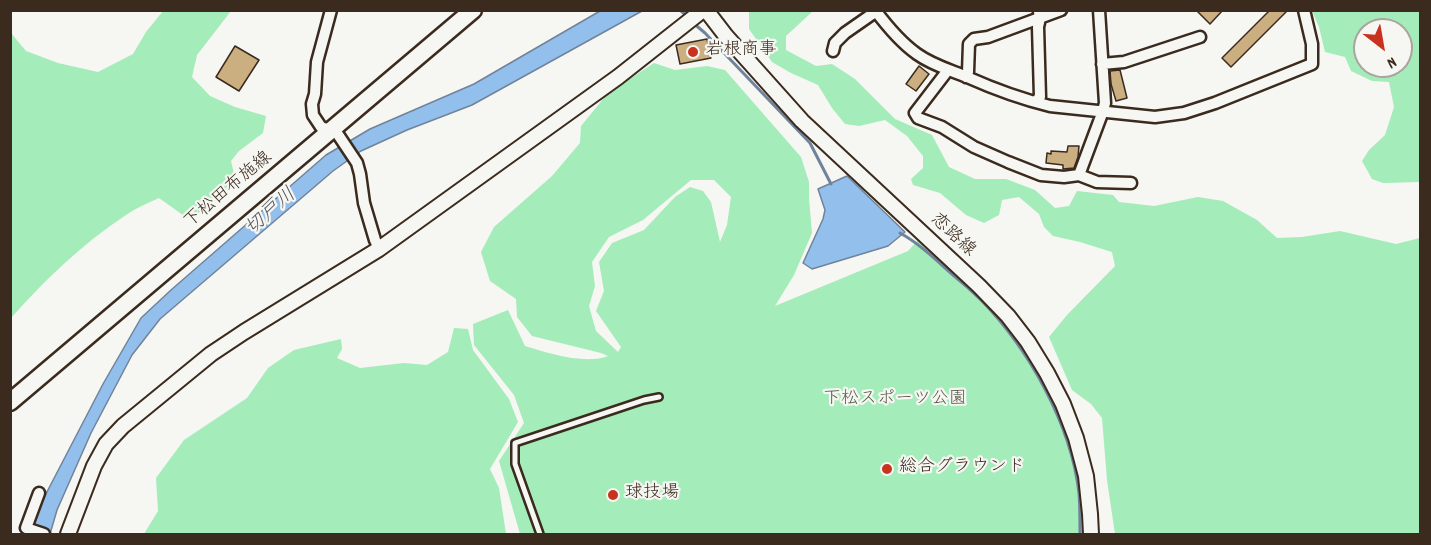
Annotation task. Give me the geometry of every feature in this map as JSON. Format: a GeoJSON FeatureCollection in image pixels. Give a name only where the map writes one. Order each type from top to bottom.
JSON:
{"type":"FeatureCollection","features":[{"type":"Feature","properties":{"kind":"main road","name":"下松田布施線"},"geometry":{"type":"LineString","coordinates":[[10,402],[337,135],[473,10]]}},
{"type":"Feature","properties":{"kind":"street"},"geometry":{"type":"LineString","coordinates":[[331,10],[317,62],[312,104],[313,115],[321,128],[337,135],[357,164],[364,203],[379,249]]}},
{"type":"Feature","properties":{"kind":"street"},"geometry":{"type":"LineString","coordinates":[[68,534],[94,466],[106,444],[123,426],[186,374],[219,348],[379,249],[618,77],[705,10]]}},
{"type":"Feature","properties":{"kind":"street","name":"恋路線"},"geometry":{"type":"LineString","coordinates":[[705,10],[802,121],[979,286],[1008,316],[1028,342],[1063,404],[1076,438],[1086,476],[1091,534]]}},
{"type":"Feature","properties":{"kind":"street"},"geometry":{"type":"LineString","coordinates":[[966,77],[969,44],[974,39],[988,37],[1039,14],[1061,10]]}},
{"type":"Feature","properties":{"kind":"street"},"geometry":{"type":"LineString","coordinates":[[1079,175],[1105,103],[1099,10]]}},
{"type":"Feature","properties":{"kind":"street"},"geometry":{"type":"LineString","coordinates":[[833,51],[835,43],[840,38],[876,11],[893,33],[929,62],[997,91],[1050,106],[1155,117],[1184,113],[1215,103],[1312,64],[1312,44],[1304,10]]}},
{"type":"Feature","properties":{"kind":"street"},"geometry":{"type":"LineString","coordinates":[[1035,102],[1040,97],[1039,14]]}},
{"type":"Feature","properties":{"kind":"street"},"geometry":{"type":"LineString","coordinates":[[1102,64],[1124,62],[1200,37]]}},
{"type":"Feature","properties":{"kind":"street"},"geometry":{"type":"LineString","coordinates":[[948,70],[915,113],[918,118],[942,127],[991,155],[1041,175],[1064,177],[1079,175],[1097,182],[1131,183]]}},
{"type":"Feature","properties":{"kind":"street"},"geometry":{"type":"LineString","coordinates":[[39,493],[26,530],[44,534]]}},
{"type":"Feature","properties":{"kind":"lane"},"geometry":{"type":"LineString","coordinates":[[540,534],[515,464],[515,443],[659,397]]}},
{"type":"Feature","properties":{"kind":"green space"},"geometry":{"type":"Polygon","coordinates":[[[163,11],[231,11],[197,55],[192,77],[210,96],[235,107],[266,116],[263,133],[239,151],[231,161],[235,178],[208,209],[187,218],[159,198],[134,210],[80,250],[51,276],[11,318],[11,33],[26,51],[58,63],[98,72],[133,54],[146,32],[163,11]]]}},
{"type":"Feature","properties":{"kind":"green space"},"geometry":{"type":"Polygon","coordinates":[[[749,11],[813,11],[786,36],[786,50],[816,66],[832,64],[855,79],[895,119],[932,135],[949,167],[975,179],[1006,179],[1035,190],[1055,208],[1069,206],[1077,191],[1113,195],[1119,202],[1154,206],[1198,197],[1223,201],[1257,220],[1277,238],[1340,231],[1396,244],[1420,238],[1420,534],[1115,534],[1107,480],[1102,418],[1091,404],[1072,390],[1049,337],[1115,266],[1112,252],[1053,236],[1044,227],[1039,214],[1019,197],[1002,200],[999,215],[984,223],[966,215],[940,193],[913,185],[911,179],[923,168],[923,156],[907,136],[885,120],[859,126],[845,124],[818,85],[772,62],[749,29],[749,11]]]}},
{"type":"Feature","properties":{"kind":"green space"},"geometry":{"type":"Polygon","coordinates":[[[1312,11],[1420,11],[1420,182],[1383,183],[1372,179],[1362,161],[1369,150],[1385,135],[1394,107],[1389,82],[1372,81],[1366,78],[1413,78],[1413,18],[1353,18],[1353,72],[1345,57],[1325,52],[1319,27],[1312,11]]]}},
{"type":"Feature","properties":{"kind":"green space","name":"下松スポーツ公園"},"geometry":{"type":"Polygon","coordinates":[[[654,63],[675,70],[707,66],[725,70],[801,157],[809,182],[812,233],[794,275],[775,306],[908,251],[918,240],[1002,321],[1030,360],[1058,415],[1071,453],[1080,492],[1083,534],[520,534],[499,461],[524,423],[514,395],[474,345],[473,324],[508,310],[525,346],[578,359],[608,356],[532,336],[517,317],[516,299],[490,281],[481,252],[494,227],[552,176],[580,143],[581,126],[608,93],[654,63]],[[691,180],[643,220],[609,237],[592,262],[595,286],[589,306],[596,331],[618,352],[621,347],[596,311],[604,291],[599,262],[612,243],[644,230],[675,197],[690,187],[703,191],[711,202],[720,242],[727,225],[731,197],[714,180],[691,180]]]}},
{"type":"Feature","properties":{"kind":"green space"},"geometry":{"type":"Polygon","coordinates":[[[454,328],[468,329],[473,350],[509,399],[518,422],[490,469],[499,488],[506,534],[144,534],[158,511],[156,478],[184,440],[247,398],[268,368],[294,350],[341,339],[342,349],[337,358],[360,368],[404,363],[427,365],[448,352],[454,328]]]}},
{"type":"Feature","properties":{"kind":"water","name":"切戸川"},"geometry":{"type":"Polygon","coordinates":[[[600,11],[642,11],[472,105],[361,151],[333,171],[160,319],[132,355],[91,433],[57,510],[50,534],[30,534],[36,513],[103,384],[141,318],[171,290],[326,155],[370,129],[474,84],[600,11]]]}},
{"type":"Feature","properties":{"kind":"water"},"geometry":{"type":"Polygon","coordinates":[[[847,176],[905,232],[888,246],[812,269],[803,263],[825,210],[818,189],[847,176]]]}},
{"type":"Feature","properties":{"kind":"building"},"geometry":{"type":"Polygon","coordinates":[[[1196,10],[1223,10],[1210,24],[1196,10]]]}},
{"type":"Feature","properties":{"kind":"building"},"geometry":{"type":"Polygon","coordinates":[[[1270,10],[1288,10],[1231,67],[1222,58],[1270,10]]]}},
{"type":"Feature","properties":{"kind":"building","name":"岩根商事"},"geometry":{"type":"Polygon","coordinates":[[[707,39],[711,58],[680,64],[676,45],[707,39]]]}},
{"type":"Feature","properties":{"kind":"building"},"geometry":{"type":"Polygon","coordinates":[[[235,46],[259,60],[239,91],[216,77],[235,46]]]}},
{"type":"Feature","properties":{"kind":"building"},"geometry":{"type":"Polygon","coordinates":[[[919,66],[929,74],[916,91],[906,84],[919,66]]]}},
{"type":"Feature","properties":{"kind":"building"},"geometry":{"type":"Polygon","coordinates":[[[1120,70],[1127,98],[1116,101],[1110,71],[1120,70]]]}},
{"type":"Feature","properties":{"kind":"building"},"geometry":{"type":"Polygon","coordinates":[[[1068,146],[1079,146],[1074,168],[1063,169],[1063,165],[1046,163],[1047,153],[1067,152],[1068,146]]]}},
{"type":"Feature","properties":{"kind":"waterway"},"geometry":{"type":"LineString","coordinates":[[680,10],[688,17]]}},
{"type":"Feature","properties":{"kind":"waterway"},"geometry":{"type":"LineString","coordinates":[[692,22],[810,143],[831,184]]}},
{"type":"Feature","properties":{"kind":"waterway"},"geometry":{"type":"LineString","coordinates":[[900,233],[928,252],[981,300],[999,320],[1031,364],[1045,389],[1067,441],[1079,493],[1080,534]]}},
{"type":"Feature","properties":{"kind":"place","name":"岩根商事"},"geometry":{"type":"Point","coordinates":[693,52]}},
{"type":"Feature","properties":{"kind":"place","name":"総合グラウンド"},"geometry":{"type":"Point","coordinates":[887,469]}},
{"type":"Feature","properties":{"kind":"place","name":"球技場"},"geometry":{"type":"Point","coordinates":[613,495]}}]}
